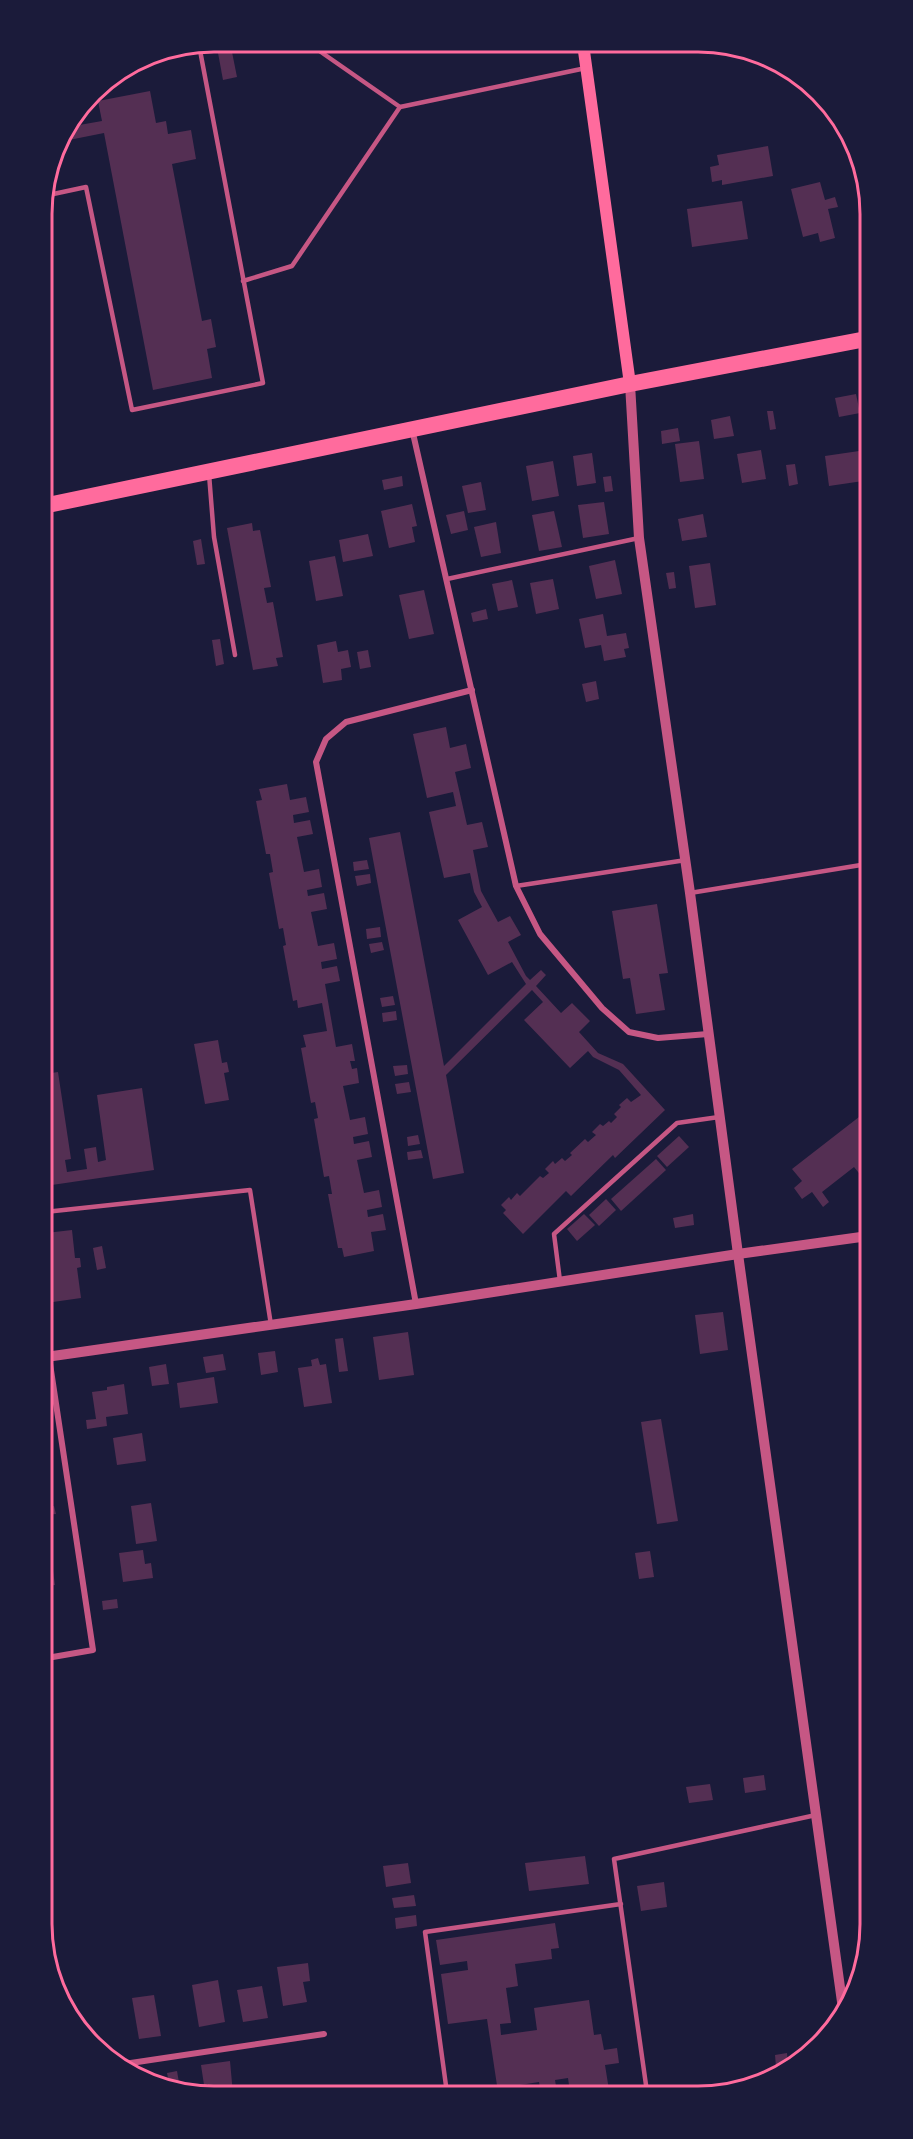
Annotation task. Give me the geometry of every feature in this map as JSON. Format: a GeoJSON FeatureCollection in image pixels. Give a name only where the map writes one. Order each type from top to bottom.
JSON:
{"type":"FeatureCollection","features":[{"type":"Feature","properties":{"kind":"highway"},"geometry":{"type":"LineString","coordinates":[[53,504],[630,384],[860,340]]}},
{"type":"Feature","properties":{"kind":"main road"},"geometry":{"type":"LineString","coordinates":[[584,53],[630,384]]}},
{"type":"Feature","properties":{"kind":"street"},"geometry":{"type":"LineString","coordinates":[[630,384],[639,538],[686,860],[719,1117],[842,2000]]}},
{"type":"Feature","properties":{"kind":"street"},"geometry":{"type":"LineString","coordinates":[[412,429],[516,886],[540,934],[602,1008],[629,1032],[658,1038],[708,1034]]}},
{"type":"Feature","properties":{"kind":"street"},"geometry":{"type":"LineString","coordinates":[[416,1304],[316,762],[326,739],[346,722],[472,690]]}},
{"type":"Feature","properties":{"kind":"street"},"geometry":{"type":"LineString","coordinates":[[53,1356],[860,1237]]}},
{"type":"Feature","properties":{"kind":"street"},"geometry":{"type":"LineString","coordinates":[[53,1395],[93,1650],[53,1657]]}},
{"type":"Feature","properties":{"kind":"street"},"geometry":{"type":"LineString","coordinates":[[130,2063],[324,2034]]}},
{"type":"Feature","properties":{"kind":"lane"},"geometry":{"type":"LineString","coordinates":[[54,194],[86,187],[132,410],[263,384],[201,53]]}},
{"type":"Feature","properties":{"kind":"lane"},"geometry":{"type":"LineString","coordinates":[[322,53],[400,107]]}},
{"type":"Feature","properties":{"kind":"lane"},"geometry":{"type":"LineString","coordinates":[[243,281],[292,266],[400,107],[586,68]]}},
{"type":"Feature","properties":{"kind":"lane"},"geometry":{"type":"LineString","coordinates":[[209,471],[214,537],[235,655]]}},
{"type":"Feature","properties":{"kind":"lane"},"geometry":{"type":"LineString","coordinates":[[447,579],[639,538]]}},
{"type":"Feature","properties":{"kind":"lane"},"geometry":{"type":"LineString","coordinates":[[516,886],[686,860]]}},
{"type":"Feature","properties":{"kind":"lane"},"geometry":{"type":"LineString","coordinates":[[690,893],[860,865]]}},
{"type":"Feature","properties":{"kind":"lane"},"geometry":{"type":"LineString","coordinates":[[560,1281],[554,1234],[677,1123],[719,1117]]}},
{"type":"Feature","properties":{"kind":"lane"},"geometry":{"type":"LineString","coordinates":[[53,1211],[250,1190],[271,1324]]}},
{"type":"Feature","properties":{"kind":"lane"},"geometry":{"type":"LineString","coordinates":[[646,2086],[614,1859],[816,1815]]}},
{"type":"Feature","properties":{"kind":"lane"},"geometry":{"type":"LineString","coordinates":[[446,2086],[425,1932],[621,1904]]}},
{"type":"Feature","properties":{"kind":"building"},"geometry":{"type":"Polygon","coordinates":[[[218,53],[232,53],[237,77],[223,80],[218,53]]]}},
{"type":"Feature","properties":{"kind":"building"},"geometry":{"type":"Polygon","coordinates":[[[150,91],[156,123],[166,121],[168,134],[191,130],[196,159],[172,164],[202,321],[211,319],[216,347],[207,349],[212,378],[153,390],[104,133],[71,140],[79,125],[102,121],[99,101],[150,91]]]}},
{"type":"Feature","properties":{"kind":"building"},"geometry":{"type":"Polygon","coordinates":[[[768,146],[773,176],[722,185],[722,180],[712,182],[710,167],[719,165],[717,155],[768,146]]]}},
{"type":"Feature","properties":{"kind":"building"},"geometry":{"type":"Polygon","coordinates":[[[820,182],[825,200],[835,197],[838,207],[828,209],[835,238],[820,242],[818,233],[803,237],[791,189],[820,182]]]}},
{"type":"Feature","properties":{"kind":"building"},"geometry":{"type":"Polygon","coordinates":[[[742,201],[748,239],[692,247],[687,209],[742,201]]]}},
{"type":"Feature","properties":{"kind":"building"},"geometry":{"type":"Polygon","coordinates":[[[856,394],[860,413],[839,417],[835,398],[856,394]]]}},
{"type":"Feature","properties":{"kind":"building"},"geometry":{"type":"Polygon","coordinates":[[[767,411],[773,411],[776,429],[770,430],[767,411]]]}},
{"type":"Feature","properties":{"kind":"building"},"geometry":{"type":"Polygon","coordinates":[[[730,416],[734,436],[714,439],[711,420],[730,416]]]}},
{"type":"Feature","properties":{"kind":"building"},"geometry":{"type":"Polygon","coordinates":[[[678,428],[680,441],[662,444],[661,431],[678,428]]]}},
{"type":"Feature","properties":{"kind":"building"},"geometry":{"type":"Polygon","coordinates":[[[699,441],[704,479],[680,482],[675,444],[699,441]]]}},
{"type":"Feature","properties":{"kind":"building"},"geometry":{"type":"Polygon","coordinates":[[[761,450],[766,479],[742,483],[737,454],[761,450]]]}},
{"type":"Feature","properties":{"kind":"building"},"geometry":{"type":"Polygon","coordinates":[[[859,451],[860,481],[829,486],[825,456],[859,451]]]}},
{"type":"Feature","properties":{"kind":"building"},"geometry":{"type":"Polygon","coordinates":[[[592,453],[596,483],[577,486],[573,456],[592,453]]]}},
{"type":"Feature","properties":{"kind":"building"},"geometry":{"type":"Polygon","coordinates":[[[553,461],[559,496],[532,501],[526,466],[553,461]]]}},
{"type":"Feature","properties":{"kind":"building"},"geometry":{"type":"Polygon","coordinates":[[[795,464],[798,484],[789,486],[786,465],[795,464]]]}},
{"type":"Feature","properties":{"kind":"building"},"geometry":{"type":"Polygon","coordinates":[[[402,476],[403,486],[384,490],[382,480],[402,476]]]}},
{"type":"Feature","properties":{"kind":"building"},"geometry":{"type":"Polygon","coordinates":[[[611,476],[613,491],[605,492],[603,477],[611,476]]]}},
{"type":"Feature","properties":{"kind":"building"},"geometry":{"type":"Polygon","coordinates":[[[481,482],[486,510],[468,513],[462,486],[481,482]]]}},
{"type":"Feature","properties":{"kind":"building"},"geometry":{"type":"Polygon","coordinates":[[[604,502],[609,534],[583,538],[578,505],[604,502]]]}},
{"type":"Feature","properties":{"kind":"building"},"geometry":{"type":"Polygon","coordinates":[[[412,504],[417,526],[412,527],[415,542],[389,548],[381,511],[412,504]]]}},
{"type":"Feature","properties":{"kind":"building"},"geometry":{"type":"Polygon","coordinates":[[[464,511],[468,530],[451,534],[446,515],[464,511]]]}},
{"type":"Feature","properties":{"kind":"building"},"geometry":{"type":"Polygon","coordinates":[[[554,511],[562,547],[539,551],[532,515],[554,511]]]}},
{"type":"Feature","properties":{"kind":"building"},"geometry":{"type":"Polygon","coordinates":[[[703,514],[707,537],[682,541],[678,519],[703,514]]]}},
{"type":"Feature","properties":{"kind":"building"},"geometry":{"type":"Polygon","coordinates":[[[496,522],[501,553],[481,557],[474,527],[496,522]]]}},
{"type":"Feature","properties":{"kind":"building"},"geometry":{"type":"Polygon","coordinates":[[[252,523],[253,531],[260,530],[271,587],[264,588],[267,603],[273,602],[283,657],[276,658],[278,666],[253,670],[227,528],[252,523]]]}},
{"type":"Feature","properties":{"kind":"building"},"geometry":{"type":"Polygon","coordinates":[[[368,534],[373,556],[343,562],[339,540],[368,534]]]}},
{"type":"Feature","properties":{"kind":"building"},"geometry":{"type":"Polygon","coordinates":[[[201,539],[205,564],[197,565],[193,541],[201,539]]]}},
{"type":"Feature","properties":{"kind":"building"},"geometry":{"type":"Polygon","coordinates":[[[335,556],[343,596],[316,601],[309,561],[335,556]]]}},
{"type":"Feature","properties":{"kind":"building"},"geometry":{"type":"Polygon","coordinates":[[[615,560],[622,594],[596,599],[589,566],[615,560]]]}},
{"type":"Feature","properties":{"kind":"building"},"geometry":{"type":"Polygon","coordinates":[[[710,563],[716,605],[695,608],[689,566],[710,563]]]}},
{"type":"Feature","properties":{"kind":"building"},"geometry":{"type":"Polygon","coordinates":[[[674,572],[676,588],[669,589],[666,573],[674,572]]]}},
{"type":"Feature","properties":{"kind":"building"},"geometry":{"type":"Polygon","coordinates":[[[553,579],[559,609],[536,614],[530,583],[553,579]]]}},
{"type":"Feature","properties":{"kind":"building"},"geometry":{"type":"Polygon","coordinates":[[[512,580],[518,607],[498,611],[492,584],[512,580]]]}},
{"type":"Feature","properties":{"kind":"building"},"geometry":{"type":"Polygon","coordinates":[[[424,590],[434,634],[409,639],[399,595],[424,590]]]}},
{"type":"Feature","properties":{"kind":"building"},"geometry":{"type":"Polygon","coordinates":[[[486,609],[488,619],[473,622],[471,613],[486,609]]]}},
{"type":"Feature","properties":{"kind":"building"},"geometry":{"type":"Polygon","coordinates":[[[603,614],[607,636],[626,633],[629,648],[624,649],[626,657],[604,661],[601,645],[585,648],[579,619],[603,614]]]}},
{"type":"Feature","properties":{"kind":"building"},"geometry":{"type":"Polygon","coordinates":[[[220,639],[224,664],[216,666],[212,640],[220,639]]]}},
{"type":"Feature","properties":{"kind":"building"},"geometry":{"type":"Polygon","coordinates":[[[336,641],[338,652],[348,650],[351,667],[341,669],[342,680],[323,683],[317,645],[336,641]]]}},
{"type":"Feature","properties":{"kind":"building"},"geometry":{"type":"Polygon","coordinates":[[[368,650],[371,667],[360,669],[357,652],[368,650]]]}},
{"type":"Feature","properties":{"kind":"building"},"geometry":{"type":"Polygon","coordinates":[[[596,681],[599,699],[586,702],[582,684],[596,681]]]}},
{"type":"Feature","properties":{"kind":"building"},"geometry":{"type":"Polygon","coordinates":[[[446,727],[450,748],[466,744],[471,768],[455,772],[467,825],[482,822],[488,847],[473,850],[481,891],[498,922],[510,916],[521,935],[508,942],[526,976],[530,980],[541,970],[546,975],[536,986],[561,1013],[572,1003],[590,1021],[579,1032],[598,1053],[623,1064],[665,1110],[615,1158],[613,1155],[571,1196],[566,1191],[523,1234],[503,1213],[506,1210],[501,1205],[509,1197],[511,1200],[517,1193],[520,1196],[540,1176],[543,1178],[549,1173],[545,1169],[553,1161],[555,1164],[562,1158],[565,1161],[585,1139],[588,1142],[596,1135],[592,1132],[600,1124],[603,1126],[609,1121],[611,1123],[617,1117],[614,1114],[621,1107],[619,1105],[627,1098],[631,1102],[641,1095],[619,1070],[593,1057],[588,1051],[570,1068],[524,1020],[543,1002],[532,990],[446,1075],[464,1173],[433,1179],[369,838],[400,832],[444,1066],[526,984],[512,962],[488,975],[458,920],[482,907],[474,892],[470,873],[444,878],[429,812],[456,806],[453,792],[427,798],[413,734],[446,727]]]}},
{"type":"Feature","properties":{"kind":"building"},"geometry":{"type":"Polygon","coordinates":[[[287,784],[290,800],[306,797],[309,812],[293,815],[294,823],[310,820],[313,834],[297,837],[304,872],[319,869],[322,887],[307,890],[308,896],[324,893],[327,909],[311,912],[318,946],[334,943],[337,959],[321,962],[322,969],[337,966],[340,981],[325,984],[336,1047],[352,1044],[355,1061],[350,1061],[352,1069],[357,1068],[359,1083],[343,1086],[350,1120],[365,1117],[368,1134],[353,1137],[354,1144],[369,1141],[372,1157],[357,1160],[364,1193],[379,1190],[382,1207],[367,1210],[368,1217],[383,1214],[386,1230],[371,1232],[374,1251],[344,1257],[342,1248],[338,1248],[328,1194],[332,1194],[329,1176],[324,1177],[314,1119],[318,1118],[315,1102],[311,1103],[301,1048],[306,1047],[303,1035],[327,1031],[322,1003],[298,1008],[297,1000],[293,1001],[283,946],[286,945],[283,928],[279,929],[269,873],[273,872],[270,854],[266,854],[256,801],[262,800],[259,789],[287,784]]]}},
{"type":"Feature","properties":{"kind":"building"},"geometry":{"type":"Polygon","coordinates":[[[367,860],[369,869],[354,871],[353,862],[367,860]]]}},
{"type":"Feature","properties":{"kind":"building"},"geometry":{"type":"Polygon","coordinates":[[[370,874],[371,883],[357,886],[355,876],[370,874]]]}},
{"type":"Feature","properties":{"kind":"building"},"geometry":{"type":"Polygon","coordinates":[[[657,904],[668,973],[659,974],[665,1010],[636,1014],[630,978],[623,979],[612,911],[657,904]]]}},
{"type":"Feature","properties":{"kind":"building"},"geometry":{"type":"Polygon","coordinates":[[[380,927],[381,937],[367,939],[366,929],[380,927]]]}},
{"type":"Feature","properties":{"kind":"building"},"geometry":{"type":"Polygon","coordinates":[[[382,942],[384,950],[371,953],[369,944],[382,942]]]}},
{"type":"Feature","properties":{"kind":"building"},"geometry":{"type":"Polygon","coordinates":[[[393,996],[395,1005],[382,1007],[380,998],[393,996]]]}},
{"type":"Feature","properties":{"kind":"building"},"geometry":{"type":"Polygon","coordinates":[[[396,1011],[397,1020],[383,1022],[382,1013],[396,1011]]]}},
{"type":"Feature","properties":{"kind":"building"},"geometry":{"type":"Polygon","coordinates":[[[218,1040],[222,1063],[227,1062],[229,1072],[224,1073],[229,1100],[205,1104],[194,1044],[218,1040]]]}},
{"type":"Feature","properties":{"kind":"building"},"geometry":{"type":"Polygon","coordinates":[[[407,1065],[408,1074],[395,1076],[393,1066],[407,1065]]]}},
{"type":"Feature","properties":{"kind":"building"},"geometry":{"type":"Polygon","coordinates":[[[58,1072],[71,1159],[65,1160],[67,1172],[87,1169],[84,1149],[96,1147],[98,1162],[106,1160],[97,1095],[142,1088],[154,1170],[53,1185],[53,1073],[58,1072]]]}},
{"type":"Feature","properties":{"kind":"building"},"geometry":{"type":"Polygon","coordinates":[[[409,1082],[411,1092],[397,1094],[395,1084],[409,1082]]]}},
{"type":"Feature","properties":{"kind":"building"},"geometry":{"type":"Polygon","coordinates":[[[860,1116],[860,1174],[854,1167],[822,1192],[829,1202],[823,1207],[812,1192],[802,1199],[794,1188],[802,1181],[792,1169],[860,1116]]]}},
{"type":"Feature","properties":{"kind":"building"},"geometry":{"type":"Polygon","coordinates":[[[418,1135],[420,1144],[408,1146],[407,1137],[418,1135]]]}},
{"type":"Feature","properties":{"kind":"building"},"geometry":{"type":"Polygon","coordinates":[[[679,1136],[689,1147],[667,1167],[657,1156],[679,1136]]]}},
{"type":"Feature","properties":{"kind":"building"},"geometry":{"type":"Polygon","coordinates":[[[421,1150],[423,1158],[408,1160],[407,1152],[421,1150]]]}},
{"type":"Feature","properties":{"kind":"building"},"geometry":{"type":"Polygon","coordinates":[[[656,1159],[666,1170],[621,1211],[611,1199],[656,1159]]]}},
{"type":"Feature","properties":{"kind":"building"},"geometry":{"type":"Polygon","coordinates":[[[606,1199],[616,1210],[599,1226],[589,1215],[606,1199]]]}},
{"type":"Feature","properties":{"kind":"building"},"geometry":{"type":"Polygon","coordinates":[[[584,1214],[595,1225],[577,1241],[567,1229],[584,1214]]]}},
{"type":"Feature","properties":{"kind":"building"},"geometry":{"type":"Polygon","coordinates":[[[693,1214],[694,1225],[675,1228],[673,1218],[693,1214]]]}},
{"type":"Feature","properties":{"kind":"building"},"geometry":{"type":"Polygon","coordinates":[[[72,1230],[75,1258],[80,1258],[81,1267],[77,1268],[81,1298],[53,1302],[53,1232],[72,1230]]]}},
{"type":"Feature","properties":{"kind":"building"},"geometry":{"type":"Polygon","coordinates":[[[102,1246],[106,1268],[97,1270],[93,1248],[102,1246]]]}},
{"type":"Feature","properties":{"kind":"building"},"geometry":{"type":"Polygon","coordinates":[[[723,1312],[728,1350],[700,1354],[695,1315],[723,1312]]]}},
{"type":"Feature","properties":{"kind":"building"},"geometry":{"type":"Polygon","coordinates":[[[408,1332],[414,1375],[379,1380],[373,1337],[408,1332]]]}},
{"type":"Feature","properties":{"kind":"building"},"geometry":{"type":"Polygon","coordinates":[[[343,1338],[348,1371],[339,1372],[335,1339],[343,1338]]]}},
{"type":"Feature","properties":{"kind":"building"},"geometry":{"type":"Polygon","coordinates":[[[275,1351],[278,1372],[261,1375],[258,1353],[275,1351]]]}},
{"type":"Feature","properties":{"kind":"building"},"geometry":{"type":"Polygon","coordinates":[[[223,1354],[226,1370],[206,1373],[203,1357],[223,1354]]]}},
{"type":"Feature","properties":{"kind":"building"},"geometry":{"type":"Polygon","coordinates":[[[318,1358],[320,1365],[326,1364],[332,1403],[304,1407],[298,1368],[312,1366],[311,1360],[318,1358]]]}},
{"type":"Feature","properties":{"kind":"building"},"geometry":{"type":"Polygon","coordinates":[[[166,1364],[169,1384],[152,1386],[149,1367],[166,1364]]]}},
{"type":"Feature","properties":{"kind":"building"},"geometry":{"type":"Polygon","coordinates":[[[214,1377],[218,1403],[180,1408],[177,1383],[214,1377]]]}},
{"type":"Feature","properties":{"kind":"building"},"geometry":{"type":"Polygon","coordinates":[[[124,1384],[128,1414],[106,1417],[107,1426],[87,1429],[86,1420],[96,1419],[92,1392],[124,1384]]]}},
{"type":"Feature","properties":{"kind":"building"},"geometry":{"type":"Polygon","coordinates":[[[661,1419],[678,1521],[657,1524],[641,1422],[661,1419]]]}},
{"type":"Feature","properties":{"kind":"building"},"geometry":{"type":"Polygon","coordinates":[[[142,1433],[146,1461],[117,1465],[113,1438],[142,1433]]]}},
{"type":"Feature","properties":{"kind":"building"},"geometry":{"type":"Polygon","coordinates":[[[151,1503],[157,1541],[136,1544],[131,1506],[151,1503]]]}},
{"type":"Feature","properties":{"kind":"building"},"geometry":{"type":"Polygon","coordinates":[[[143,1550],[145,1564],[151,1563],[153,1578],[123,1582],[119,1553],[143,1550]]]}},
{"type":"Feature","properties":{"kind":"building"},"geometry":{"type":"Polygon","coordinates":[[[650,1551],[654,1577],[639,1579],[635,1553],[650,1551]]]}},
{"type":"Feature","properties":{"kind":"building"},"geometry":{"type":"Polygon","coordinates":[[[117,1599],[118,1608],[103,1610],[102,1601],[117,1599]]]}},
{"type":"Feature","properties":{"kind":"building"},"geometry":{"type":"Polygon","coordinates":[[[764,1775],[766,1790],[745,1793],[743,1778],[764,1775]]]}},
{"type":"Feature","properties":{"kind":"building"},"geometry":{"type":"Polygon","coordinates":[[[710,1784],[713,1800],[689,1803],[686,1787],[710,1784]]]}},
{"type":"Feature","properties":{"kind":"building"},"geometry":{"type":"Polygon","coordinates":[[[585,1856],[589,1884],[529,1891],[525,1863],[585,1856]]]}},
{"type":"Feature","properties":{"kind":"building"},"geometry":{"type":"Polygon","coordinates":[[[408,1863],[411,1883],[386,1887],[383,1866],[408,1863]]]}},
{"type":"Feature","properties":{"kind":"building"},"geometry":{"type":"Polygon","coordinates":[[[664,1882],[667,1907],[641,1911],[637,1886],[664,1882]]]}},
{"type":"Feature","properties":{"kind":"building"},"geometry":{"type":"Polygon","coordinates":[[[414,1895],[416,1906],[394,1908],[392,1898],[414,1895]]]}},
{"type":"Feature","properties":{"kind":"building"},"geometry":{"type":"Polygon","coordinates":[[[416,1915],[417,1926],[396,1929],[395,1918],[416,1915]]]}},
{"type":"Feature","properties":{"kind":"building"},"geometry":{"type":"Polygon","coordinates":[[[555,1923],[559,1948],[551,1949],[552,1959],[515,1964],[518,1986],[506,1988],[511,2023],[500,2024],[501,2035],[537,2030],[534,2008],[589,2000],[594,2035],[601,2034],[604,2050],[617,2048],[619,2063],[605,2065],[608,2086],[569,2086],[568,2078],[555,2080],[556,2086],[540,2086],[539,2082],[520,2086],[497,2086],[487,2019],[448,2024],[441,1974],[468,1970],[467,1961],[440,1965],[436,1940],[555,1923]]]}},
{"type":"Feature","properties":{"kind":"building"},"geometry":{"type":"Polygon","coordinates":[[[308,1963],[310,1981],[303,1982],[307,2002],[283,2006],[277,1967],[308,1963]]]}},
{"type":"Feature","properties":{"kind":"building"},"geometry":{"type":"Polygon","coordinates":[[[218,1980],[225,2022],[199,2027],[192,1985],[218,1980]]]}},
{"type":"Feature","properties":{"kind":"building"},"geometry":{"type":"Polygon","coordinates":[[[262,1986],[268,2018],[243,2022],[237,1990],[262,1986]]]}},
{"type":"Feature","properties":{"kind":"building"},"geometry":{"type":"Polygon","coordinates":[[[154,1995],[161,2036],[139,2039],[132,1998],[154,1995]]]}},
{"type":"Feature","properties":{"kind":"building"},"geometry":{"type":"Polygon","coordinates":[[[787,2053],[788,2060],[776,2067],[775,2055],[787,2053]]]}},
{"type":"Feature","properties":{"kind":"building"},"geometry":{"type":"Polygon","coordinates":[[[230,2061],[232,2086],[204,2085],[201,2065],[230,2061]]]}},
{"type":"Feature","properties":{"kind":"building"},"geometry":{"type":"Polygon","coordinates":[[[177,2071],[179,2082],[168,2080],[167,2073],[177,2071]]]}}]}
